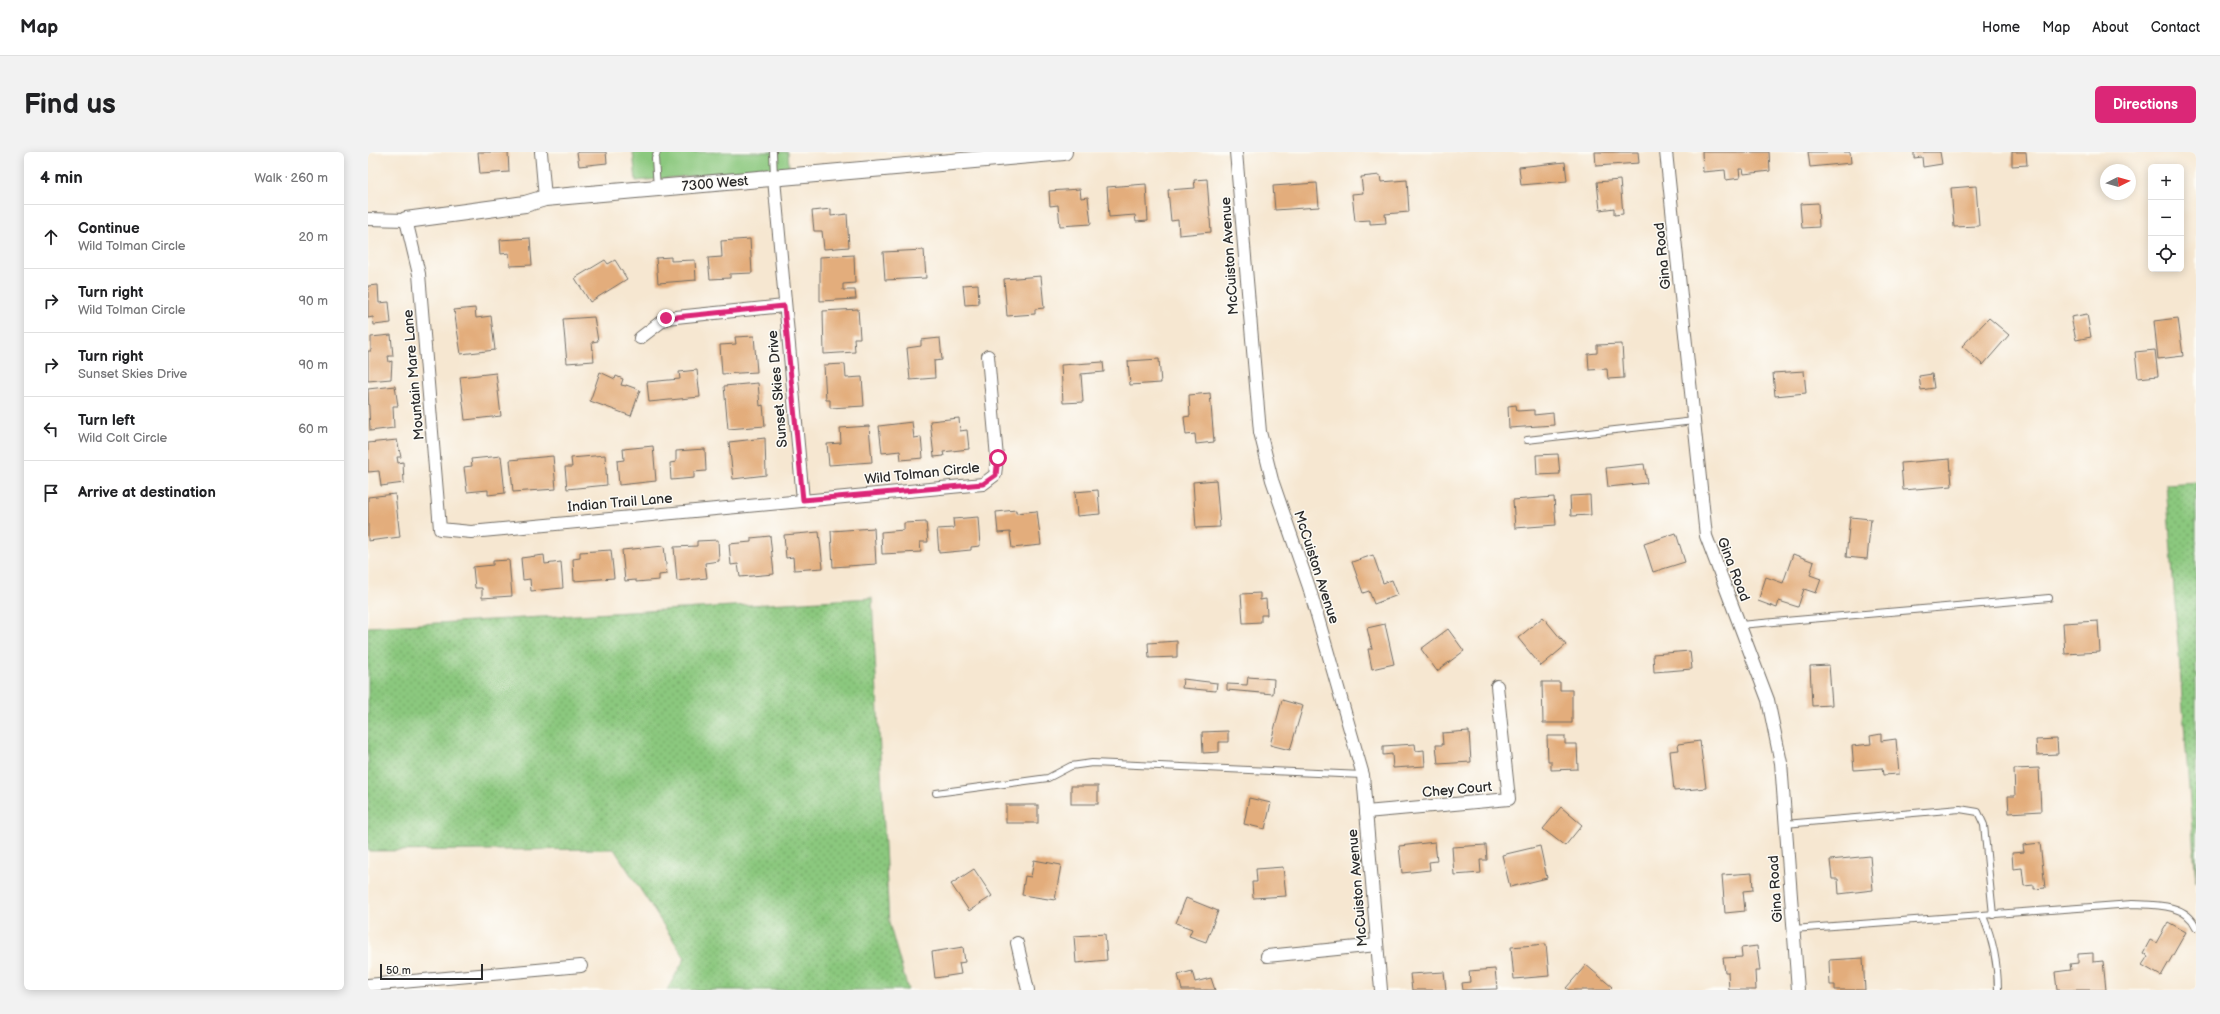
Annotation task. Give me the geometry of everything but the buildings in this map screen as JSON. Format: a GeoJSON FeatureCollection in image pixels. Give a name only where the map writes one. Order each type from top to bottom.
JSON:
{"type":"FeatureCollection","features":[{"type":"Feature","properties":{"kind":"street"},"geometry":{"type":"LineString","coordinates":[[541,152],[544,198]]}},
{"type":"Feature","properties":{"kind":"street","name":"7300 West"},"geometry":{"type":"LineString","coordinates":[[368,219],[406,220],[525,204],[544,198],[774,179],[1064,152]]}},
{"type":"Feature","properties":{"kind":"street","name":"McCuiston Avenue"},"geometry":{"type":"LineString","coordinates":[[1236,152],[1260,432],[1272,480],[1309,587],[1363,775],[1381,990]]}},
{"type":"Feature","properties":{"kind":"street","name":"Gina Road"},"geometry":{"type":"LineString","coordinates":[[1666,152],[1706,536],[1768,700],[1781,763],[1798,990]]}},
{"type":"Feature","properties":{"kind":"street","name":"Sunset Skies Drive"},"geometry":{"type":"LineString","coordinates":[[774,179],[784,306],[803,500]]}},
{"type":"Feature","properties":{"kind":"street","name":"Mountain Mare Lane"},"geometry":{"type":"LineString","coordinates":[[406,220],[419,274],[440,529]]}},
{"type":"Feature","properties":{"kind":"street"},"geometry":{"type":"LineString","coordinates":[[640,338],[666,318],[784,306]]}},
{"type":"Feature","properties":{"kind":"street","name":"Wild Tolman Circle"},"geometry":{"type":"LineString","coordinates":[[803,500],[983,484],[990,480],[996,475],[998,458],[988,356]]}},
{"type":"Feature","properties":{"kind":"street","name":"Indian Trail Lane"},"geometry":{"type":"LineString","coordinates":[[440,529],[471,532],[803,500]]}},
{"type":"Feature","properties":{"kind":"street","name":"Chey Court"},"geometry":{"type":"LineString","coordinates":[[1366,812],[1510,799],[1497,686]]}},
{"type":"Feature","properties":{"kind":"street"},"geometry":{"type":"LineString","coordinates":[[1017,942],[1028,990]]}},
{"type":"Feature","properties":{"kind":"street"},"geometry":{"type":"LineString","coordinates":[[1267,956],[1377,945]]}},
{"type":"Feature","properties":{"kind":"street"},"geometry":{"type":"LineString","coordinates":[[368,985],[581,966]]}},
{"type":"Feature","properties":{"kind":"lane"},"geometry":{"type":"LineString","coordinates":[[657,152],[655,158],[657,188]]}},
{"type":"Feature","properties":{"kind":"lane"},"geometry":{"type":"LineString","coordinates":[[773,152],[774,179]]}},
{"type":"Feature","properties":{"kind":"lane"},"geometry":{"type":"LineString","coordinates":[[1527,440],[1694,421]]}},
{"type":"Feature","properties":{"kind":"lane"},"geometry":{"type":"LineString","coordinates":[[1740,625],[2049,598]]}},
{"type":"Feature","properties":{"kind":"lane"},"geometry":{"type":"LineString","coordinates":[[936,793],[1048,778],[1071,766],[1092,763],[1363,775]]}},
{"type":"Feature","properties":{"kind":"lane"},"geometry":{"type":"LineString","coordinates":[[1786,824],[1960,810],[1978,812],[1984,825],[1993,915]]}},
{"type":"Feature","properties":{"kind":"lane"},"geometry":{"type":"LineString","coordinates":[[1793,930],[2132,904],[2162,905],[2179,910],[2193,918],[2196,927]]}},
{"type":"Feature","properties":{"kind":"lane"},"geometry":{"type":"LineString","coordinates":[[1983,916],[1992,937],[1998,971],[1998,990]]}},
{"type":"Feature","properties":{"kind":"green space"},"geometry":{"type":"Polygon","coordinates":[[[633,152],[788,152],[789,167],[636,181],[633,152]]]}},
{"type":"Feature","properties":{"kind":"green space"},"geometry":{"type":"Polygon","coordinates":[[[2196,482],[2196,882],[2166,484],[2196,482]]]}},
{"type":"Feature","properties":{"kind":"green space"},"geometry":{"type":"Polygon","coordinates":[[[872,598],[889,923],[908,990],[667,990],[685,958],[614,849],[368,851],[368,627],[872,598]]]}},
{"type":"Feature","properties":{"kind":"route"},"geometry":{"type":"LineString","coordinates":[[666,318],[784,306],[803,500],[983,484],[996,475],[998,458]]}}]}
